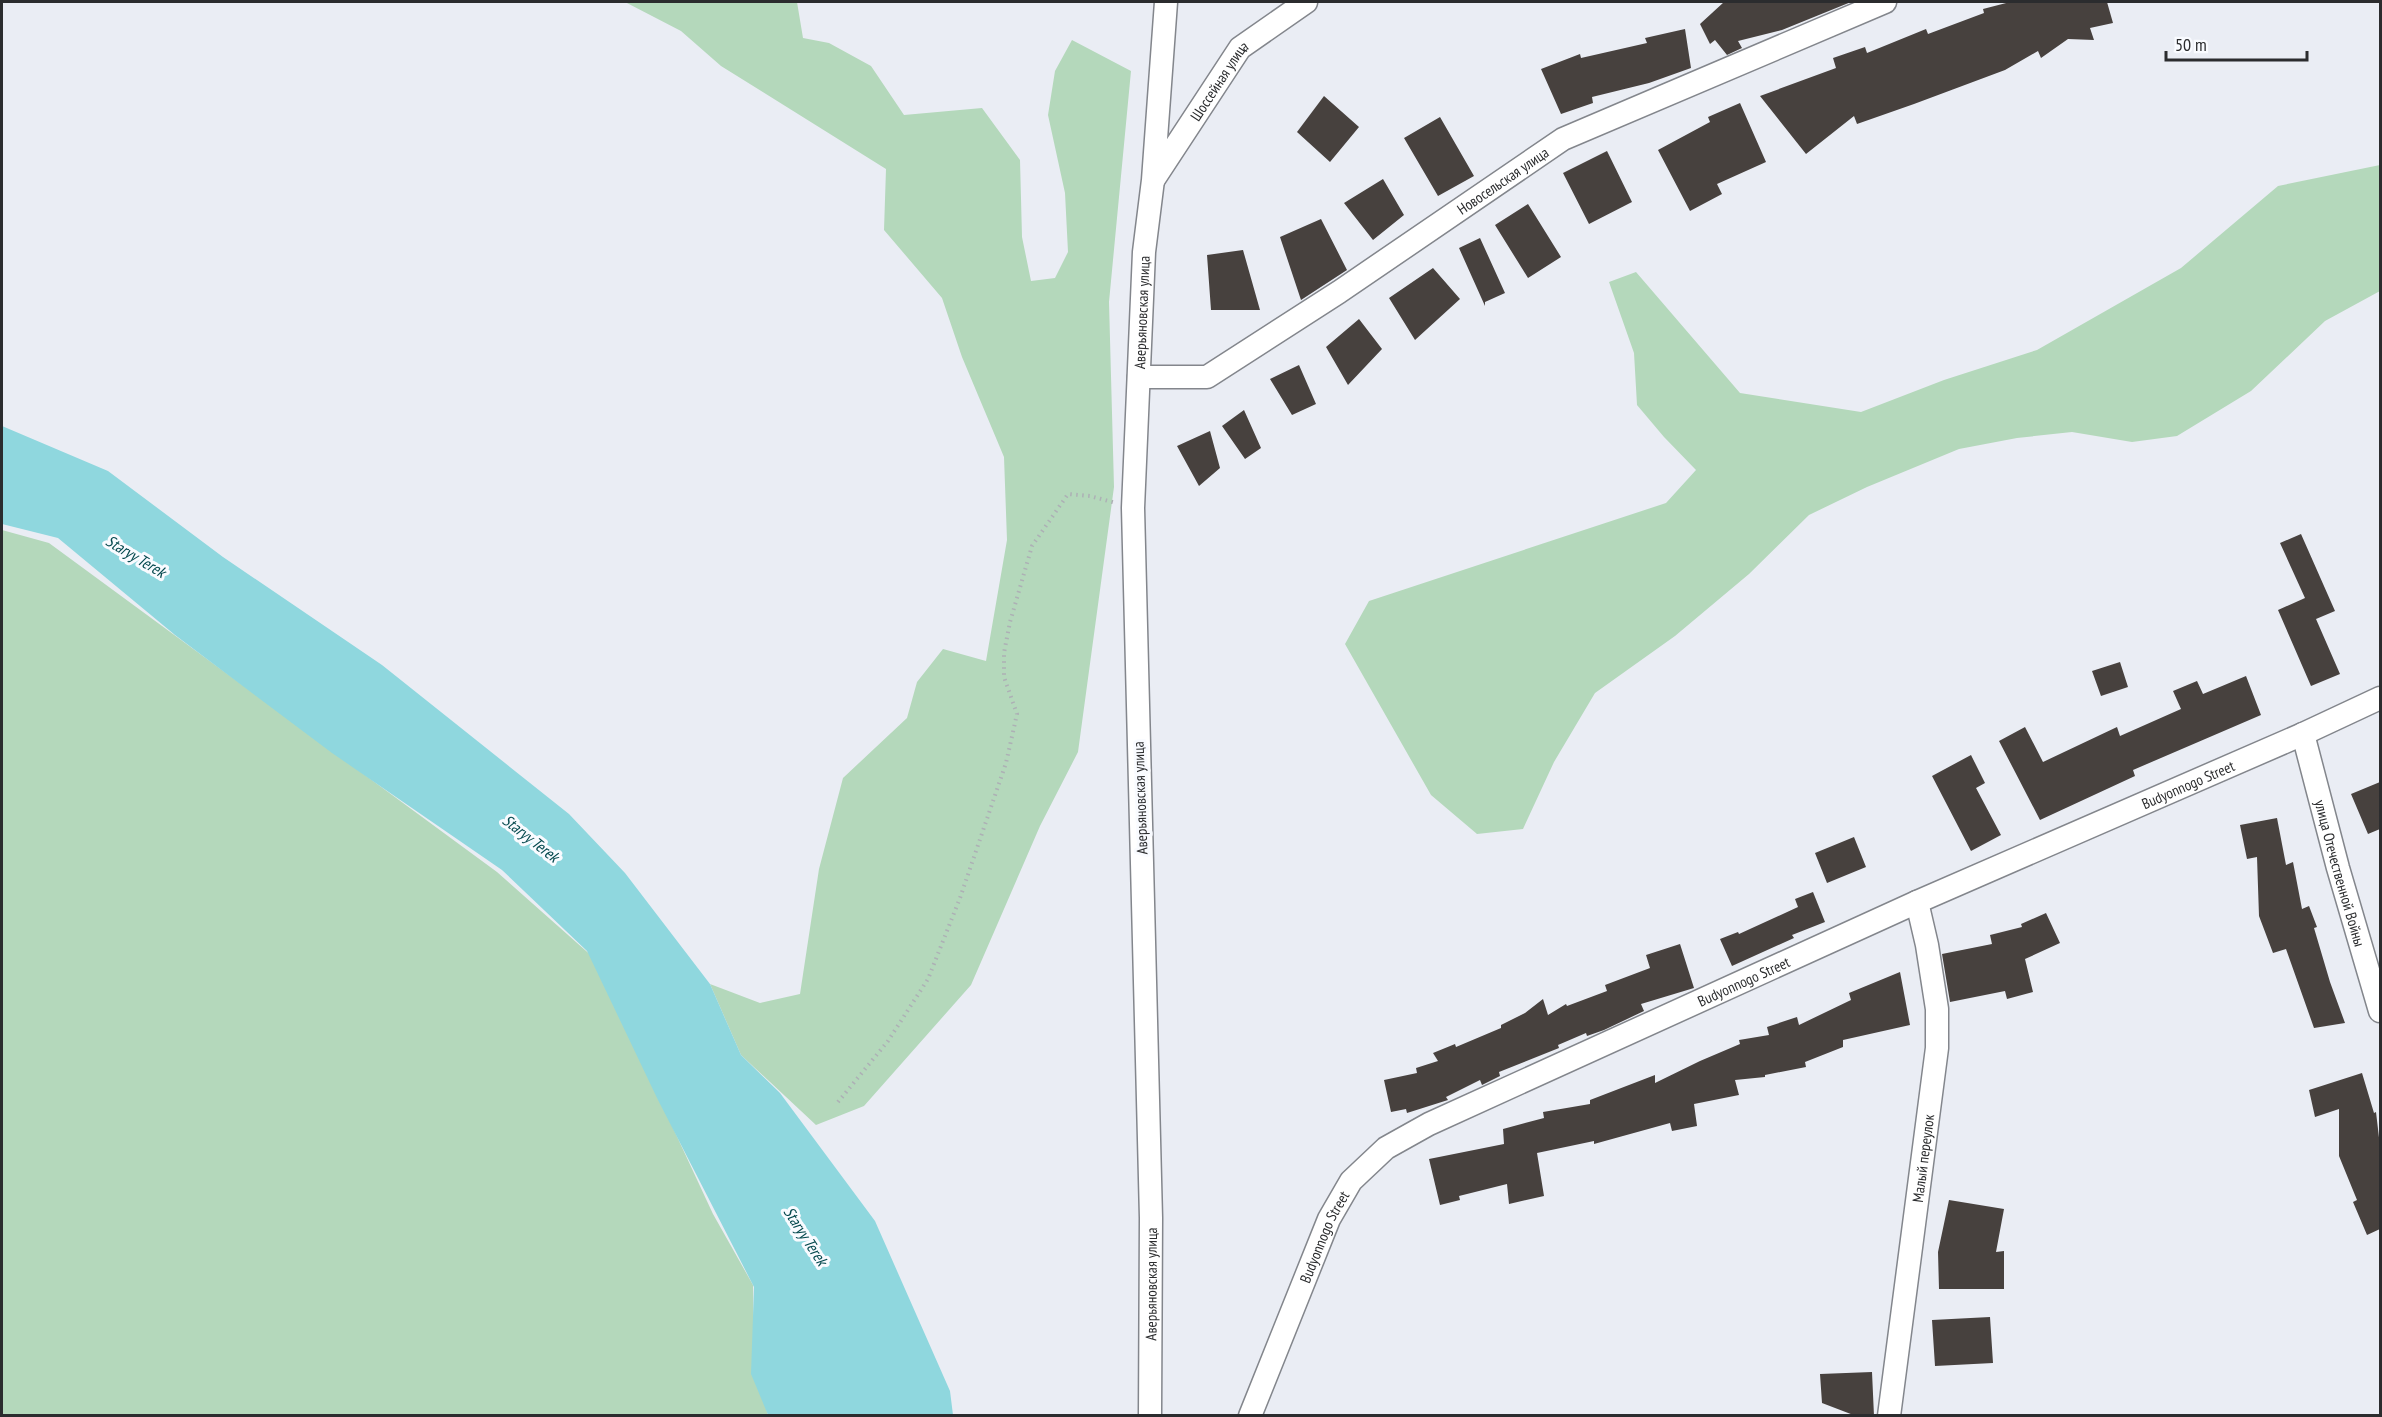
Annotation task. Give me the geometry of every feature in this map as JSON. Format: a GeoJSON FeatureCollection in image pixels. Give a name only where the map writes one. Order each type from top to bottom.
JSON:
{"type":"FeatureCollection","features":[{"type":"Feature","properties":{"kind":"street","name":"Аверьяновская улица"},"geometry":{"type":"LineString","coordinates":[[1150,1416],[1151,1218],[1134,508],[1144,252],[1153,180],[1166,2]]}},
{"type":"Feature","properties":{"kind":"street","name":"Шоссейная улица"},"geometry":{"type":"LineString","coordinates":[[1153,180],[1240,48],[1306,2]]}},
{"type":"Feature","properties":{"kind":"street","name":"Новосельская улица"},"geometry":{"type":"LineString","coordinates":[[1139,377],[1207,377],[1339,292],[1563,139],[1885,2]]}},
{"type":"Feature","properties":{"kind":"street","name":"Budyonnogo Street"},"geometry":{"type":"LineString","coordinates":[[1250,1416],[1329,1219],[1351,1181],[1386,1148],[1429,1124],[1917,902],[2303,734],[2380,698]]}},
{"type":"Feature","properties":{"kind":"street","name":"улица Отечественной Войны"},"geometry":{"type":"LineString","coordinates":[[2303,734],[2338,868],[2380,1011]]}},
{"type":"Feature","properties":{"kind":"street","name":"Малый переулок"},"geometry":{"type":"LineString","coordinates":[[1889,1416],[1937,1048],[1938,1009],[1917,902]]}},
{"type":"Feature","properties":{"kind":"path"},"geometry":{"type":"LineString","coordinates":[[838,1102],[888,1041],[928,979],[960,898],[1006,763],[1017,714],[1004,677],[1004,653],[1010,622],[1032,546],[1068,494],[1090,496],[1134,508]]}},
{"type":"Feature","properties":{"kind":"green space"},"geometry":{"type":"Polygon","coordinates":[[[625,2],[797,2],[803,38],[829,43],[871,66],[904,115],[982,108],[1020,160],[1022,237],[1031,281],[1055,278],[1068,252],[1065,193],[1048,115],[1055,71],[1072,40],[1131,71],[1109,302],[1114,487],[1078,752],[1040,826],[971,985],[864,1106],[816,1125],[741,1055],[710,984],[760,1003],[800,994],[819,869],[843,778],[907,718],[917,682],[943,649],[986,661],[1007,540],[1004,457],[962,357],[942,298],[884,230],[886,169],[721,66],[681,31],[625,2]]]}},
{"type":"Feature","properties":{"kind":"green space"},"geometry":{"type":"Polygon","coordinates":[[[2380,165],[2380,291],[2325,321],[2251,391],[2177,436],[2132,442],[2072,432],[2017,438],[1959,449],[1867,487],[1809,515],[1749,574],[1675,636],[1595,693],[1554,762],[1523,829],[1477,834],[1431,795],[1345,644],[1369,601],[1666,503],[1696,470],[1637,405],[1634,353],[1609,282],[1636,272],[1740,393],[1861,412],[1944,380],[2037,350],[2181,268],[2278,186],[2380,165]]]}},
{"type":"Feature","properties":{"kind":"green space"},"geometry":{"type":"Polygon","coordinates":[[[2,530],[49,543],[497,872],[594,958],[713,1214],[753,1285],[754,1371],[768,1415],[2,1415],[2,530]]]}},
{"type":"Feature","properties":{"kind":"water","name":"Staryy Terek"},"geometry":{"type":"Polygon","coordinates":[[[2,426],[108,471],[223,557],[382,665],[569,814],[625,873],[710,984],[741,1055],[780,1093],[875,1221],[950,1391],[953,1415],[768,1415],[751,1374],[754,1287],[658,1100],[587,951],[502,870],[332,753],[175,635],[58,538],[2,524],[2,426]]]}},
{"type":"Feature","properties":{"kind":"building"},"geometry":{"type":"Polygon","coordinates":[[[1724,2],[1851,2],[1782,30],[1738,41],[1742,48],[1727,55],[1715,40],[1710,44],[1700,24],[1724,2]]]}},
{"type":"Feature","properties":{"kind":"building"},"geometry":{"type":"Polygon","coordinates":[[[2010,2],[2107,2],[2113,23],[2090,28],[2094,40],[2068,39],[2041,58],[2038,51],[2005,70],[1914,104],[1857,124],[1854,116],[1806,154],[1760,96],[1836,68],[1833,58],[1865,47],[1867,53],[1926,29],[1928,34],[1984,13],[1983,9],[2010,2]]]}},
{"type":"Feature","properties":{"kind":"building"},"geometry":{"type":"Polygon","coordinates":[[[1685,29],[1691,68],[1649,83],[1592,97],[1593,103],[1561,114],[1541,69],[1580,54],[1581,58],[1647,43],[1645,38],[1685,29]]]}},
{"type":"Feature","properties":{"kind":"building"},"geometry":{"type":"Polygon","coordinates":[[[1324,96],[1359,127],[1330,162],[1297,132],[1324,96]]]}},
{"type":"Feature","properties":{"kind":"building"},"geometry":{"type":"Polygon","coordinates":[[[1740,103],[1766,162],[1717,184],[1722,194],[1690,211],[1658,150],[1710,122],[1708,117],[1740,103]]]}},
{"type":"Feature","properties":{"kind":"building"},"geometry":{"type":"Polygon","coordinates":[[[1440,117],[1474,176],[1438,196],[1404,138],[1440,117]]]}},
{"type":"Feature","properties":{"kind":"building"},"geometry":{"type":"Polygon","coordinates":[[[1607,151],[1632,202],[1589,224],[1563,173],[1607,151]]]}},
{"type":"Feature","properties":{"kind":"building"},"geometry":{"type":"Polygon","coordinates":[[[1383,179],[1404,215],[1373,240],[1344,203],[1383,179]]]}},
{"type":"Feature","properties":{"kind":"building"},"geometry":{"type":"Polygon","coordinates":[[[1528,204],[1561,257],[1528,278],[1495,225],[1528,204]]]}},
{"type":"Feature","properties":{"kind":"building"},"geometry":{"type":"Polygon","coordinates":[[[1321,219],[1347,270],[1301,300],[1280,237],[1321,219]]]}},
{"type":"Feature","properties":{"kind":"building"},"geometry":{"type":"Polygon","coordinates":[[[1480,238],[1505,293],[1485,302],[1485,306],[1459,248],[1480,238]]]}},
{"type":"Feature","properties":{"kind":"building"},"geometry":{"type":"Polygon","coordinates":[[[1243,250],[1260,310],[1211,310],[1207,255],[1243,250]]]}},
{"type":"Feature","properties":{"kind":"building"},"geometry":{"type":"Polygon","coordinates":[[[1433,268],[1460,299],[1415,340],[1389,298],[1433,268]]]}},
{"type":"Feature","properties":{"kind":"building"},"geometry":{"type":"Polygon","coordinates":[[[1359,319],[1382,349],[1348,385],[1326,347],[1359,319]]]}},
{"type":"Feature","properties":{"kind":"building"},"geometry":{"type":"Polygon","coordinates":[[[1299,365],[1316,404],[1292,415],[1270,379],[1299,365]]]}},
{"type":"Feature","properties":{"kind":"building"},"geometry":{"type":"Polygon","coordinates":[[[1244,410],[1261,448],[1245,459],[1222,426],[1244,410]]]}},
{"type":"Feature","properties":{"kind":"building"},"geometry":{"type":"Polygon","coordinates":[[[1210,431],[1220,468],[1199,486],[1177,446],[1210,431]]]}},
{"type":"Feature","properties":{"kind":"building"},"geometry":{"type":"Polygon","coordinates":[[[2301,534],[2335,611],[2316,619],[2340,674],[2311,686],[2278,610],[2305,598],[2280,543],[2301,534]]]}},
{"type":"Feature","properties":{"kind":"building"},"geometry":{"type":"Polygon","coordinates":[[[2120,662],[2128,687],[2101,696],[2092,671],[2120,662]]]}},
{"type":"Feature","properties":{"kind":"building"},"geometry":{"type":"Polygon","coordinates":[[[2246,676],[2261,715],[2133,770],[2135,776],[2040,820],[1999,741],[2025,727],[2043,762],[2117,727],[2120,736],[2181,709],[2173,691],[2197,681],[2203,694],[2246,676]]]}},
{"type":"Feature","properties":{"kind":"building"},"geometry":{"type":"Polygon","coordinates":[[[1971,755],[1985,783],[1976,788],[2001,835],[1971,851],[1932,776],[1971,755]]]}},
{"type":"Feature","properties":{"kind":"building"},"geometry":{"type":"Polygon","coordinates":[[[2380,782],[2380,829],[2368,834],[2351,794],[2380,782]]]}},
{"type":"Feature","properties":{"kind":"building"},"geometry":{"type":"Polygon","coordinates":[[[2277,818],[2286,865],[2293,862],[2302,909],[2309,906],[2317,927],[2314,928],[2345,1023],[2314,1028],[2286,949],[2273,953],[2259,916],[2257,857],[2247,859],[2240,825],[2277,818]]]}},
{"type":"Feature","properties":{"kind":"building"},"geometry":{"type":"Polygon","coordinates":[[[1854,837],[1866,867],[1827,883],[1815,853],[1854,837]]]}},
{"type":"Feature","properties":{"kind":"building"},"geometry":{"type":"Polygon","coordinates":[[[1813,892],[1825,922],[1792,935],[1794,938],[1732,966],[1720,939],[1738,932],[1739,934],[1798,907],[1795,899],[1813,892]]]}},
{"type":"Feature","properties":{"kind":"building"},"geometry":{"type":"Polygon","coordinates":[[[2046,913],[2060,943],[2025,959],[2033,992],[2007,999],[2005,991],[1950,1002],[1942,954],[1992,944],[1990,935],[2022,927],[2021,924],[2046,913]]]}},
{"type":"Feature","properties":{"kind":"building"},"geometry":{"type":"Polygon","coordinates":[[[1680,944],[1694,988],[1641,1004],[1644,1011],[1604,1030],[1587,1036],[1586,1033],[1558,1045],[1559,1048],[1499,1072],[1500,1076],[1482,1085],[1480,1080],[1446,1097],[1448,1100],[1407,1113],[1406,1109],[1391,1112],[1384,1080],[1417,1073],[1416,1068],[1438,1061],[1433,1053],[1455,1044],[1456,1047],[1501,1028],[1501,1025],[1525,1013],[1543,999],[1548,1015],[1566,1004],[1567,1006],[1607,991],[1605,985],[1650,968],[1646,955],[1680,944]]]}},
{"type":"Feature","properties":{"kind":"building"},"geometry":{"type":"Polygon","coordinates":[[[1900,972],[1910,1025],[1843,1040],[1843,1047],[1805,1062],[1806,1067],[1765,1075],[1765,1077],[1735,1080],[1739,1095],[1694,1104],[1697,1126],[1672,1131],[1670,1123],[1594,1144],[1594,1141],[1537,1153],[1544,1196],[1509,1204],[1507,1184],[1459,1196],[1460,1200],[1440,1205],[1429,1159],[1504,1144],[1503,1129],[1544,1118],[1543,1112],[1590,1104],[1590,1100],[1655,1075],[1655,1083],[1740,1044],[1739,1040],[1769,1035],[1767,1027],[1797,1017],[1799,1025],[1851,1000],[1849,993],[1900,972]]]}},
{"type":"Feature","properties":{"kind":"building"},"geometry":{"type":"Polygon","coordinates":[[[2362,1073],[2374,1113],[2376,1112],[2380,1146],[2380,1229],[2367,1235],[2353,1202],[2357,1200],[2339,1156],[2339,1109],[2315,1117],[2309,1090],[2362,1073]]]}},
{"type":"Feature","properties":{"kind":"building"},"geometry":{"type":"Polygon","coordinates":[[[1949,1200],[2004,1209],[1996,1252],[2004,1251],[2004,1289],[1939,1289],[1938,1252],[1949,1200]]]}},
{"type":"Feature","properties":{"kind":"building"},"geometry":{"type":"Polygon","coordinates":[[[1990,1317],[1993,1363],[1935,1366],[1932,1320],[1990,1317]]]}},
{"type":"Feature","properties":{"kind":"building"},"geometry":{"type":"Polygon","coordinates":[[[1872,1372],[1874,1416],[1856,1416],[1822,1403],[1820,1374],[1872,1372]]]}}]}
